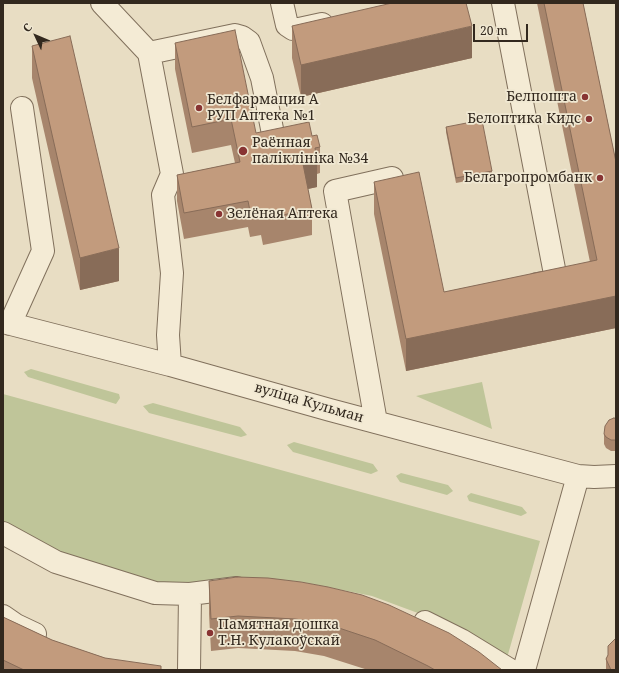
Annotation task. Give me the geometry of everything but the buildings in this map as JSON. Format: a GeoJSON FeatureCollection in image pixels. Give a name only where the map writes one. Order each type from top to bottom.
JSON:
{"type":"FeatureCollection","features":[{"type":"Feature","properties":{"kind":"street"},"geometry":{"type":"LineString","coordinates":[[102,3],[149,53],[172,174],[163,195],[172,273],[168,335],[170,364]]}},
{"type":"Feature","properties":{"kind":"street"},"geometry":{"type":"LineString","coordinates":[[282,3],[287,25],[293,29],[344,19]]}},
{"type":"Feature","properties":{"kind":"street"},"geometry":{"type":"LineString","coordinates":[[503,3],[555,274],[555,281],[516,288]]}},
{"type":"Feature","properties":{"kind":"street"},"geometry":{"type":"LineString","coordinates":[[149,53],[235,35],[242,37],[249,42],[262,78],[273,134]]}},
{"type":"Feature","properties":{"kind":"street"},"geometry":{"type":"LineString","coordinates":[[7,323],[43,251],[22,108]]}},
{"type":"Feature","properties":{"kind":"street"},"geometry":{"type":"LineString","coordinates":[[376,422],[335,191],[392,178]]}},
{"type":"Feature","properties":{"kind":"street"},"geometry":{"type":"LineString","coordinates":[[555,274],[577,269]]}},
{"type":"Feature","properties":{"kind":"street","name":"вуліца Кульман"},"geometry":{"type":"LineString","coordinates":[[7,323],[170,364],[376,422],[578,476],[594,478],[616,476]]}},
{"type":"Feature","properties":{"kind":"street"},"geometry":{"type":"LineString","coordinates":[[524,670],[578,476]]}},
{"type":"Feature","properties":{"kind":"street"},"geometry":{"type":"LineString","coordinates":[[3,533],[56,562],[155,592],[190,594],[257,587]]}},
{"type":"Feature","properties":{"kind":"street"},"geometry":{"type":"LineString","coordinates":[[189,670],[190,594]]}},
{"type":"Feature","properties":{"kind":"street"},"geometry":{"type":"LineString","coordinates":[[3,616],[16,625],[54,643]]}},
{"type":"Feature","properties":{"kind":"street"},"geometry":{"type":"LineString","coordinates":[[408,616],[434,626],[461,640],[510,670]]}},
{"type":"Feature","properties":{"kind":"green space"},"geometry":{"type":"Polygon","coordinates":[[[31,369],[119,394],[120,398],[116,404],[28,377],[24,372],[31,369]]]}},
{"type":"Feature","properties":{"kind":"green space"},"geometry":{"type":"Polygon","coordinates":[[[482,382],[492,429],[416,396],[482,382]]]}},
{"type":"Feature","properties":{"kind":"green space"},"geometry":{"type":"Polygon","coordinates":[[[3,394],[540,541],[507,658],[434,619],[372,596],[302,582],[273,580],[174,586],[108,571],[62,556],[3,526],[3,394]]]}},
{"type":"Feature","properties":{"kind":"green space"},"geometry":{"type":"Polygon","coordinates":[[[153,403],[240,427],[247,435],[241,437],[149,413],[143,406],[153,403]]]}},
{"type":"Feature","properties":{"kind":"green space"},"geometry":{"type":"Polygon","coordinates":[[[294,442],[373,464],[378,471],[371,474],[293,452],[287,445],[294,442]]]}},
{"type":"Feature","properties":{"kind":"green space"},"geometry":{"type":"Polygon","coordinates":[[[401,473],[448,485],[453,491],[447,495],[400,482],[396,476],[401,473]]]}},
{"type":"Feature","properties":{"kind":"green space"},"geometry":{"type":"Polygon","coordinates":[[[471,493],[522,507],[527,513],[521,516],[469,501],[467,496],[471,493]]]}},
{"type":"Feature","properties":{"kind":"place","name":"Белпошта"},"geometry":{"type":"Point","coordinates":[585,97]}},
{"type":"Feature","properties":{"kind":"place","name":"Белфармация А РУП Аптека №1"},"geometry":{"type":"Point","coordinates":[199,108]}},
{"type":"Feature","properties":{"kind":"place","name":"Белоптика Кидс"},"geometry":{"type":"Point","coordinates":[589,119]}},
{"type":"Feature","properties":{"kind":"place","name":"Раённая паліклініка №34"},"geometry":{"type":"Point","coordinates":[243,151]}},
{"type":"Feature","properties":{"kind":"place","name":"Белагропромбанк"},"geometry":{"type":"Point","coordinates":[600,178]}},
{"type":"Feature","properties":{"kind":"place","name":"Зелёная Аптека"},"geometry":{"type":"Point","coordinates":[219,214]}},
{"type":"Feature","properties":{"kind":"place","name":"Памятная дошка Т.Н. Кулакоўскай"},"geometry":{"type":"Point","coordinates":[210,633]}}]}
